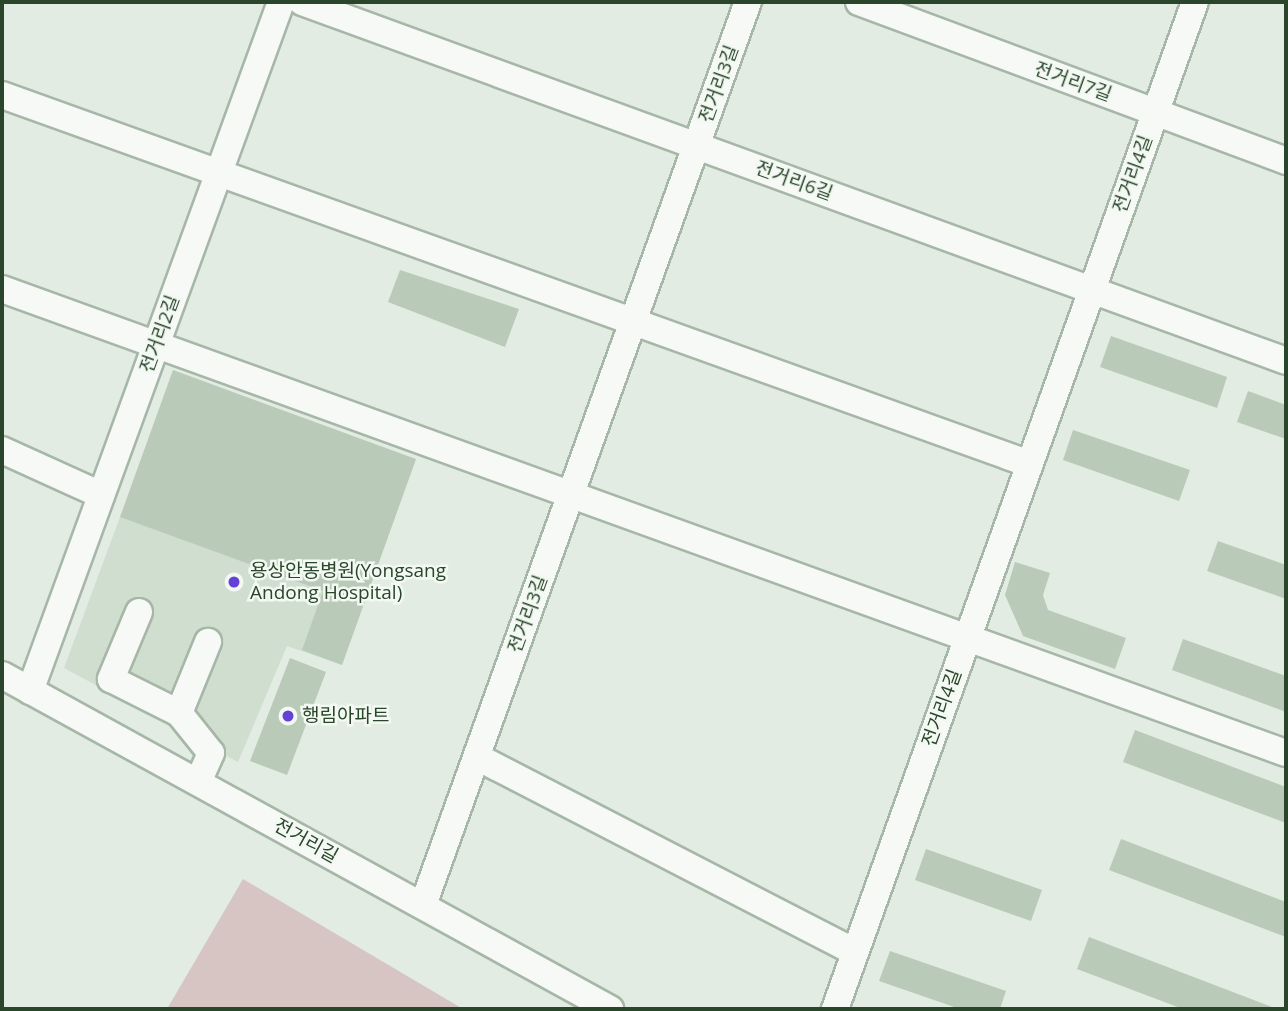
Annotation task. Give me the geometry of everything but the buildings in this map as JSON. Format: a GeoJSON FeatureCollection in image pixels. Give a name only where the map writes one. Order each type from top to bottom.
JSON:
{"type":"FeatureCollection","features":[{"type":"Feature","properties":{"kind":"street","name":"전거리2길"},"geometry":{"type":"LineString","coordinates":[[30,691],[281,2]]}},
{"type":"Feature","properties":{"kind":"street","name":"전거리6길"},"geometry":{"type":"LineString","coordinates":[[302,2],[1286,361]]}},
{"type":"Feature","properties":{"kind":"street","name":"전거리3길"},"geometry":{"type":"LineString","coordinates":[[423,905],[748,2]]}},
{"type":"Feature","properties":{"kind":"street","name":"전거리7길"},"geometry":{"type":"LineString","coordinates":[[859,2],[1286,161]]}},
{"type":"Feature","properties":{"kind":"street","name":"전거리4길"},"geometry":{"type":"LineString","coordinates":[[835,1009],[1195,2]]}},
{"type":"Feature","properties":{"kind":"street"},"geometry":{"type":"LineString","coordinates":[[2,95],[1030,464]]}},
{"type":"Feature","properties":{"kind":"street"},"geometry":{"type":"LineString","coordinates":[[2,289],[1286,752]]}},
{"type":"Feature","properties":{"kind":"street"},"geometry":{"type":"LineString","coordinates":[[2,450],[102,495]]}},
{"type":"Feature","properties":{"kind":"street"},"geometry":{"type":"LineString","coordinates":[[139,612],[111,679],[178,713],[211,753],[198,782]]}},
{"type":"Feature","properties":{"kind":"street"},"geometry":{"type":"LineString","coordinates":[[178,713],[208,642]]}},
{"type":"Feature","properties":{"kind":"street","name":"전거리길"},"geometry":{"type":"LineString","coordinates":[[2,675],[610,1009]]}},
{"type":"Feature","properties":{"kind":"street"},"geometry":{"type":"LineString","coordinates":[[477,757],[855,952]]}},
{"type":"Feature","properties":{"kind":"shaded area","name":"용상안동병원(Yongsang Andong Hospital)"},"geometry":{"type":"Polygon","coordinates":[[[416,459],[342,665],[287,646],[238,762],[64,668],[120,517],[416,459]]]}},
{"type":"Feature","properties":{"kind":"shaded area"},"geometry":{"type":"Polygon","coordinates":[[[243,879],[463,1009],[167,1009],[243,879]]]}},
{"type":"Feature","properties":{"kind":"place","name":"용상안동병원(Yongsang Andong Hospital)"},"geometry":{"type":"Point","coordinates":[234,582]}},
{"type":"Feature","properties":{"kind":"place","name":"행림아파트"},"geometry":{"type":"Point","coordinates":[288,716]}}]}
